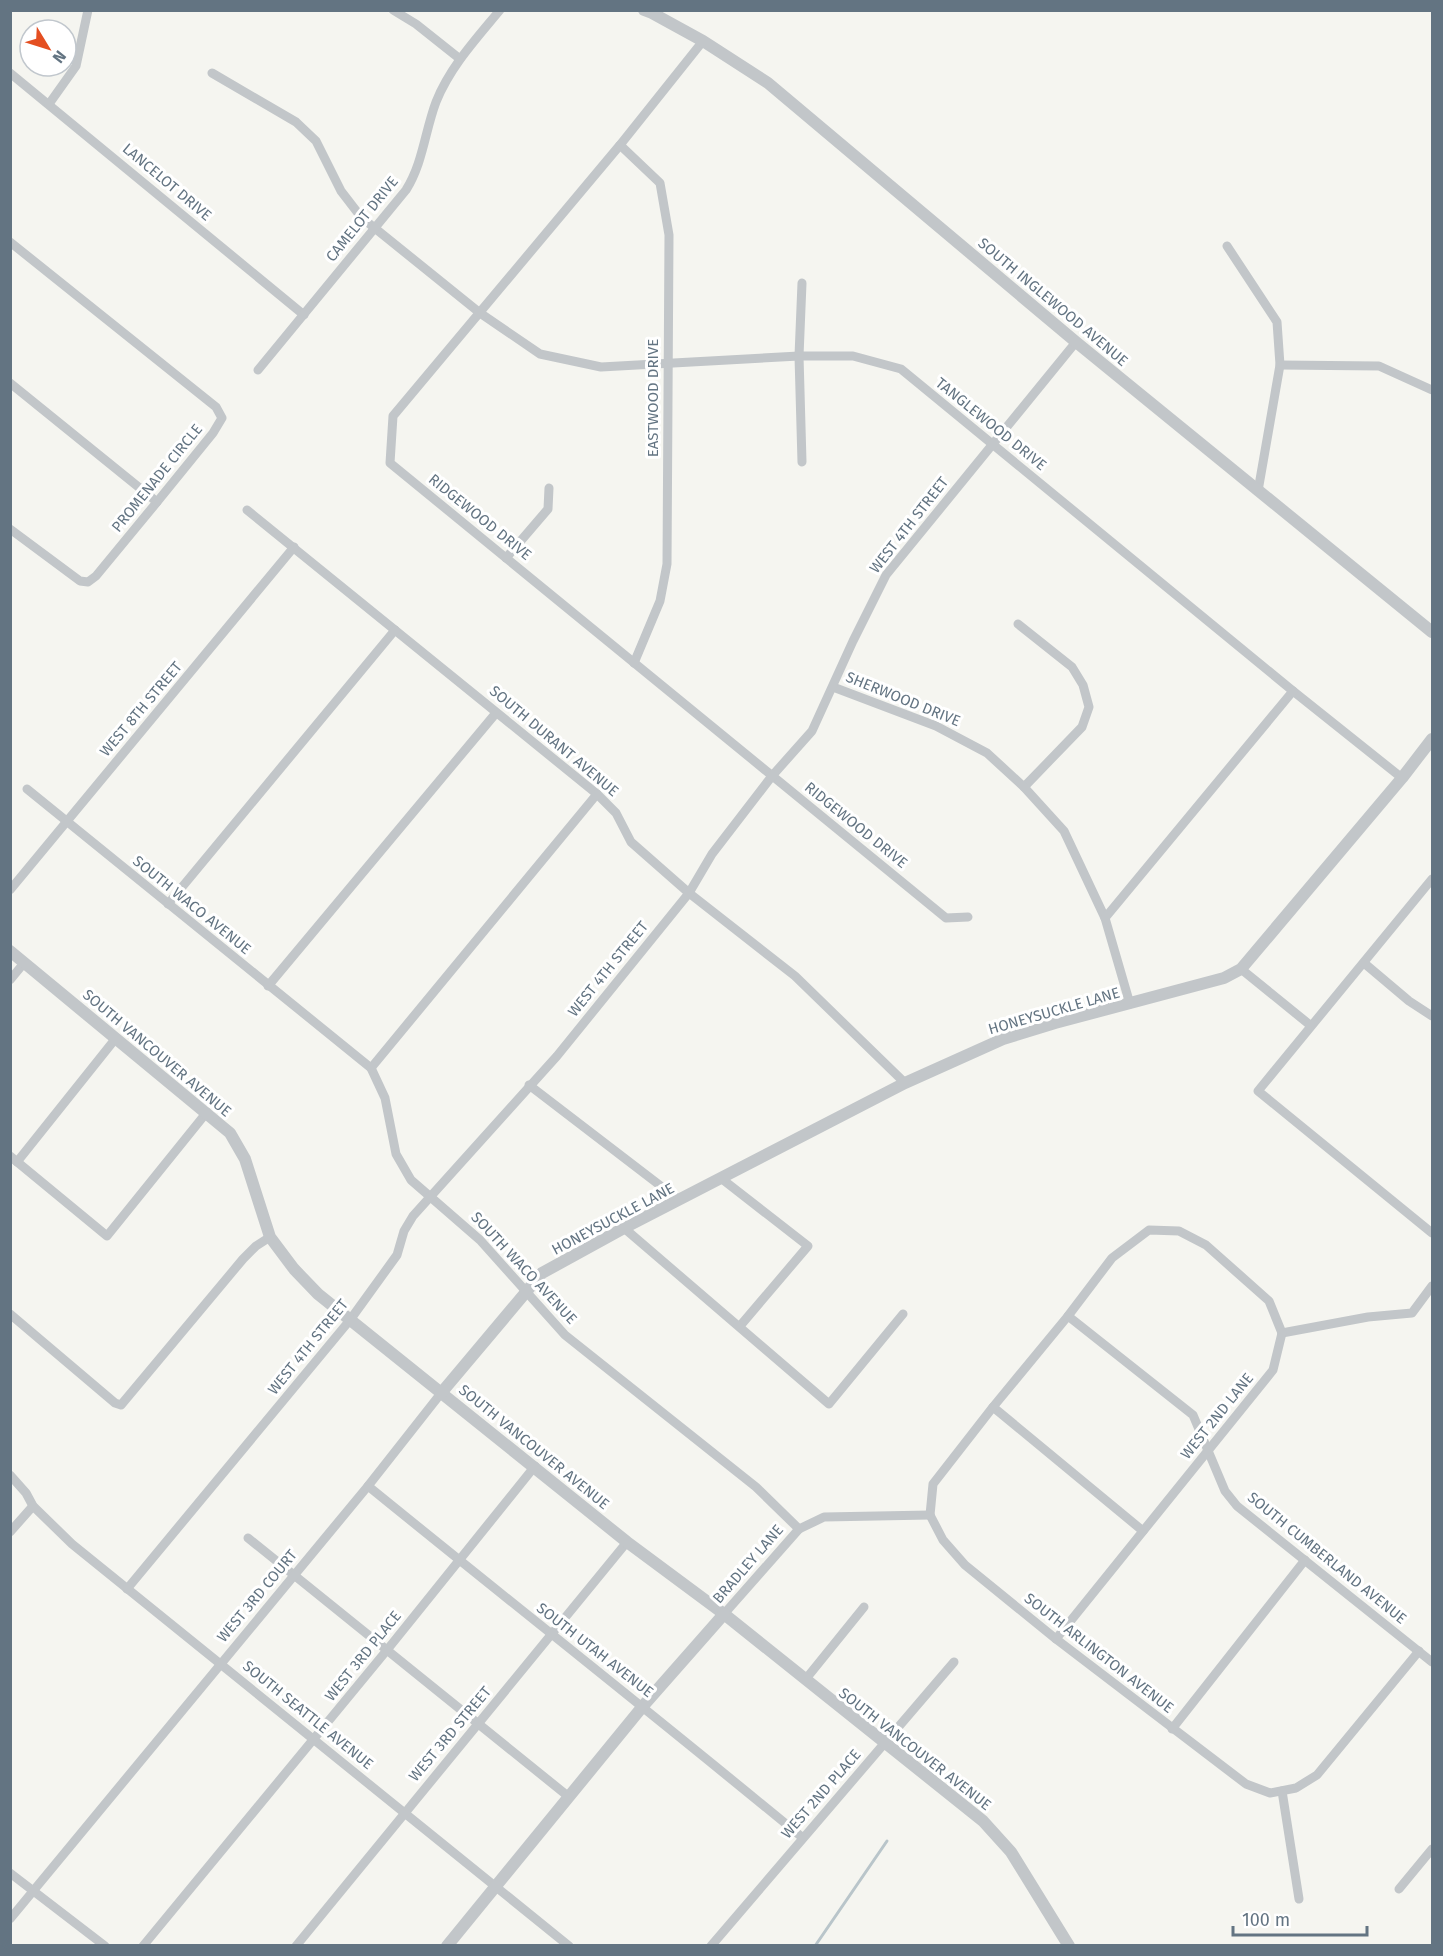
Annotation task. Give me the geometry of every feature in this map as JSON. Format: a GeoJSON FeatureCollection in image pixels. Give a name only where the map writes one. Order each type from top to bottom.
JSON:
{"type":"FeatureCollection","features":[{"type":"Feature","properties":{"kind":"street"},"geometry":{"type":"LineString","coordinates":[[49,104],[76,66],[88,10]]}},
{"type":"Feature","properties":{"kind":"street"},"geometry":{"type":"LineString","coordinates":[[393,10],[416,24],[460,58]]}},
{"type":"Feature","properties":{"kind":"street","name":"CAMELOT DRIVE"},"geometry":{"type":"LineString","coordinates":[[258,370],[406,190],[415,176],[435,105],[444,84],[460,58],[500,10]]}},
{"type":"Feature","properties":{"kind":"street","name":"SOUTH INGLEWOOD AVENUE"},"geometry":{"type":"LineString","coordinates":[[644,10],[703,41],[768,82],[1076,342],[1258,491],[1431,628]]}},
{"type":"Feature","properties":{"kind":"street","name":"RIDGEWOOD DRIVE"},"geometry":{"type":"LineString","coordinates":[[703,41],[620,146],[393,416],[390,463],[946,918],[968,917]]}},
{"type":"Feature","properties":{"kind":"street","name":"LANCELOT DRIVE"},"geometry":{"type":"LineString","coordinates":[[10,72],[304,315]]}},
{"type":"Feature","properties":{"kind":"street","name":"TANGLEWOOD DRIVE"},"geometry":{"type":"LineString","coordinates":[[212,73],[307,130],[316,141],[350,206],[480,313],[540,354],[601,367],[799,356],[853,356],[901,369],[1402,778]]}},
{"type":"Feature","properties":{"kind":"street","name":"EASTWOOD DRIVE"},"geometry":{"type":"LineString","coordinates":[[620,146],[660,183],[669,235],[667,564],[660,601],[634,663]]}},
{"type":"Feature","properties":{"kind":"street","name":"PROMENADE CIRCLE"},"geometry":{"type":"LineString","coordinates":[[10,242],[216,407],[222,418],[213,433],[157,502],[96,576],[88,582],[80,581],[10,529]]}},
{"type":"Feature","properties":{"kind":"street"},"geometry":{"type":"LineString","coordinates":[[1227,246],[1277,322],[1280,365],[1258,491]]}},
{"type":"Feature","properties":{"kind":"street"},"geometry":{"type":"LineString","coordinates":[[802,283],[799,356],[802,462]]}},
{"type":"Feature","properties":{"kind":"street","name":"WEST 4TH STREET"},"geometry":{"type":"LineString","coordinates":[[127,1588],[350,1320],[398,1256],[404,1232],[412,1216],[563,1048],[689,893],[712,854],[772,776],[812,731],[886,574],[1076,342]]}},
{"type":"Feature","properties":{"kind":"street"},"geometry":{"type":"LineString","coordinates":[[1280,365],[1379,366],[1432,390]]}},
{"type":"Feature","properties":{"kind":"street"},"geometry":{"type":"LineString","coordinates":[[10,383],[157,502]]}},
{"type":"Feature","properties":{"kind":"street"},"geometry":{"type":"LineString","coordinates":[[506,558],[548,509],[549,488]]}},
{"type":"Feature","properties":{"kind":"street","name":"SOUTH DURANT AVENUE"},"geometry":{"type":"LineString","coordinates":[[247,510],[597,794],[616,813],[631,842],[689,893],[795,976],[905,1083]]}},
{"type":"Feature","properties":{"kind":"street","name":"WEST 8TH STREET"},"geometry":{"type":"LineString","coordinates":[[10,890],[294,546]]}},
{"type":"Feature","properties":{"kind":"street"},"geometry":{"type":"LineString","coordinates":[[1018,624],[1072,667],[1083,685],[1089,707],[1082,728],[1024,787]]}},
{"type":"Feature","properties":{"kind":"street"},"geometry":{"type":"LineString","coordinates":[[168,904],[395,630]]}},
{"type":"Feature","properties":{"kind":"street","name":"SHERWOOD DRIVE"},"geometry":{"type":"LineString","coordinates":[[833,687],[936,726],[987,753],[1024,787],[1065,831],[1105,918],[1130,1004]]}},
{"type":"Feature","properties":{"kind":"street"},"geometry":{"type":"LineString","coordinates":[[1105,918],[1293,691]]}},
{"type":"Feature","properties":{"kind":"street"},"geometry":{"type":"LineString","coordinates":[[268,986],[496,713]]}},
{"type":"Feature","properties":{"kind":"street","name":"HONEYSUCKLE LANE"},"geometry":{"type":"LineString","coordinates":[[525,1292],[542,1273],[624,1228],[905,1083],[1003,1039],[1054,1023],[1224,978],[1240,969],[1432,740]]}},
{"type":"Feature","properties":{"kind":"street","name":"SOUTH WACO AVENUE"},"geometry":{"type":"LineString","coordinates":[[27,789],[371,1068],[385,1098],[396,1154],[411,1179],[480,1240],[566,1335],[756,1487],[800,1528]]}},
{"type":"Feature","properties":{"kind":"street"},"geometry":{"type":"LineString","coordinates":[[371,1068],[597,794]]}},
{"type":"Feature","properties":{"kind":"street"},"geometry":{"type":"LineString","coordinates":[[1432,879],[1258,1091],[1432,1233]]}},
{"type":"Feature","properties":{"kind":"street","name":"SOUTH VANCOUVER AVENUE"},"geometry":{"type":"LineString","coordinates":[[10,951],[230,1133],[245,1159],[270,1237],[294,1269],[318,1294],[627,1542],[724,1614],[983,1821],[1011,1852],[1069,1946]]}},
{"type":"Feature","properties":{"kind":"street"},"geometry":{"type":"LineString","coordinates":[[10,980],[24,963]]}},
{"type":"Feature","properties":{"kind":"street"},"geometry":{"type":"LineString","coordinates":[[1364,963],[1409,1002],[1432,1016]]}},
{"type":"Feature","properties":{"kind":"street"},"geometry":{"type":"LineString","coordinates":[[1240,969],[1310,1025]]}},
{"type":"Feature","properties":{"kind":"street"},"geometry":{"type":"LineString","coordinates":[[116,1038],[14,1159],[107,1236],[207,1112]]}},
{"type":"Feature","properties":{"kind":"street"},"geometry":{"type":"LineString","coordinates":[[529,1085],[679,1200]]}},
{"type":"Feature","properties":{"kind":"street"},"geometry":{"type":"LineString","coordinates":[[722,1179],[808,1246],[740,1326]]}},
{"type":"Feature","properties":{"kind":"street"},"geometry":{"type":"LineString","coordinates":[[624,1228],[829,1404],[903,1314]]}},
{"type":"Feature","properties":{"kind":"street"},"geometry":{"type":"LineString","coordinates":[[930,1515],[933,1484],[1112,1258],[1149,1230],[1179,1231],[1206,1245],[1269,1301],[1282,1333],[1368,1317],[1412,1313],[1432,1286]]}},
{"type":"Feature","properties":{"kind":"street"},"geometry":{"type":"LineString","coordinates":[[10,1314],[120,1405],[243,1259],[256,1246],[270,1237]]}},
{"type":"Feature","properties":{"kind":"street","name":"WEST 3RD COURT"},"geometry":{"type":"LineString","coordinates":[[10,1919],[368,1486],[525,1292]]}},
{"type":"Feature","properties":{"kind":"street","name":"SOUTH CUMBERLAND AVENUE"},"geometry":{"type":"LineString","coordinates":[[1068,1316],[1193,1415],[1225,1491],[1237,1506],[1432,1662]]}},
{"type":"Feature","properties":{"kind":"street","name":"WEST 2ND LANE"},"geometry":{"type":"LineString","coordinates":[[1056,1639],[1273,1370],[1282,1333]]}},
{"type":"Feature","properties":{"kind":"street"},"geometry":{"type":"LineString","coordinates":[[993,1407],[1143,1531]]}},
{"type":"Feature","properties":{"kind":"street","name":"WEST 3RD PLACE"},"geometry":{"type":"LineString","coordinates":[[143,1946],[387,1650],[534,1466]]}},
{"type":"Feature","properties":{"kind":"street","name":"SOUTH SEATTLE AVENUE"},"geometry":{"type":"LineString","coordinates":[[10,1475],[26,1493],[33,1506],[72,1544],[569,1946]]}},
{"type":"Feature","properties":{"kind":"street","name":"SOUTH UTAH AVENUE"},"geometry":{"type":"LineString","coordinates":[[368,1486],[643,1706],[803,1838]]}},
{"type":"Feature","properties":{"kind":"street"},"geometry":{"type":"LineString","coordinates":[[10,1532],[33,1506]]}},
{"type":"Feature","properties":{"kind":"street","name":"BRADLEY LANE"},"geometry":{"type":"LineString","coordinates":[[447,1946],[643,1706],[800,1528],[824,1516],[930,1515]]}},
{"type":"Feature","properties":{"kind":"street","name":"SOUTH ARLINGTON AVENUE"},"geometry":{"type":"LineString","coordinates":[[930,1515],[943,1540],[965,1564],[1056,1639],[1246,1784],[1270,1793],[1282,1791]]}},
{"type":"Feature","properties":{"kind":"street"},"geometry":{"type":"LineString","coordinates":[[248,1538],[569,1797]]}},
{"type":"Feature","properties":{"kind":"street","name":"WEST 3RD STREET"},"geometry":{"type":"LineString","coordinates":[[297,1946],[627,1542]]}},
{"type":"Feature","properties":{"kind":"street"},"geometry":{"type":"LineString","coordinates":[[1172,1729],[1305,1560]]}},
{"type":"Feature","properties":{"kind":"street"},"geometry":{"type":"LineString","coordinates":[[805,1680],[864,1607]]}},
{"type":"Feature","properties":{"kind":"street"},"geometry":{"type":"LineString","coordinates":[[1299,1899],[1282,1791],[1296,1788],[1317,1775],[1419,1651]]}},
{"type":"Feature","properties":{"kind":"street","name":"WEST 2ND PLACE"},"geometry":{"type":"LineString","coordinates":[[711,1946],[954,1662]]}},
{"type":"Feature","properties":{"kind":"street"},"geometry":{"type":"LineString","coordinates":[[1399,1889],[1432,1849]]}},
{"type":"Feature","properties":{"kind":"street"},"geometry":{"type":"LineString","coordinates":[[10,1873],[105,1946]]}},
{"type":"Feature","properties":{"kind":"waterway"},"geometry":{"type":"LineString","coordinates":[[815,1946],[887,1841]]}}]}
